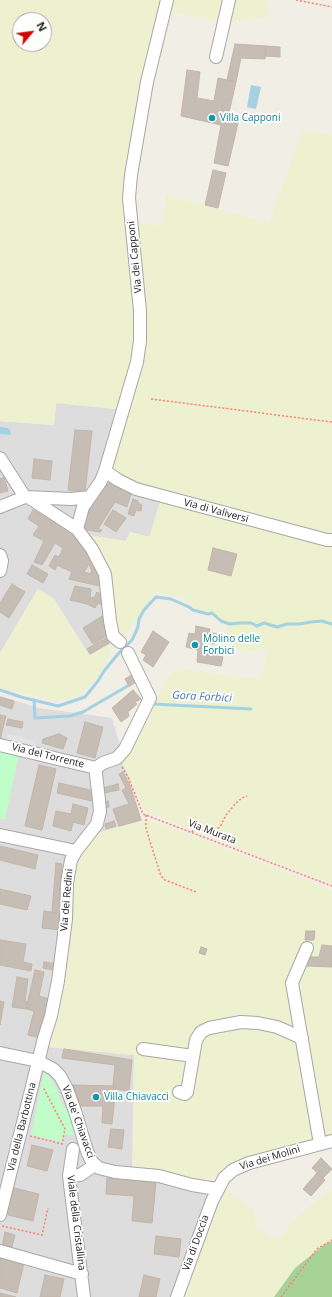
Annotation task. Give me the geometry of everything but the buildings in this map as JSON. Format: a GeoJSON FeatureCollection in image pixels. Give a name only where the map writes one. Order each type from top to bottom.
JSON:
{"type":"FeatureCollection","features":[{"type":"Feature","properties":{"kind":"street","name":"Via dei Capponi"},"geometry":{"type":"LineString","coordinates":[[77,529],[83,507],[101,481],[105,471],[132,380],[140,341],[140,304],[129,198],[131,175],[147,82],[166,0]]}},
{"type":"Feature","properties":{"kind":"street"},"geometry":{"type":"LineString","coordinates":[[216,58],[229,0]]}},
{"type":"Feature","properties":{"kind":"street"},"geometry":{"type":"LineString","coordinates":[[0,458],[26,497],[77,529],[92,549],[104,574],[113,636],[120,642]]}},
{"type":"Feature","properties":{"kind":"street","name":"Via di Valiversi"},"geometry":{"type":"LineString","coordinates":[[105,471],[118,480],[136,489],[327,540],[332,540]]}},
{"type":"Feature","properties":{"kind":"street"},"geometry":{"type":"LineString","coordinates":[[0,507],[26,497],[71,499],[90,497]]}},
{"type":"Feature","properties":{"kind":"street"},"geometry":{"type":"LineString","coordinates":[[0,555],[2,561],[0,571]]}},
{"type":"Feature","properties":{"kind":"street"},"geometry":{"type":"LineString","coordinates":[[96,768],[103,763],[117,758],[125,749],[150,698],[128,653]]}},
{"type":"Feature","properties":{"kind":"street","name":"Via del Torrente"},"geometry":{"type":"LineString","coordinates":[[0,745],[96,768]]}},
{"type":"Feature","properties":{"kind":"street","name":"Via dei Redini"},"geometry":{"type":"LineString","coordinates":[[37,1066],[51,1016],[58,981],[66,919],[69,868],[76,851],[97,824],[100,812],[96,768]]}},
{"type":"Feature","properties":{"kind":"street"},"geometry":{"type":"LineString","coordinates":[[0,835],[76,851]]}},
{"type":"Feature","properties":{"kind":"street"},"geometry":{"type":"LineString","coordinates":[[307,948],[292,983],[320,1144]]}},
{"type":"Feature","properties":{"kind":"street"},"geometry":{"type":"LineString","coordinates":[[179,1092],[185,1094],[187,1092],[196,1040],[201,1032],[208,1028],[242,1022],[258,1023],[277,1027],[302,1038]]}},
{"type":"Feature","properties":{"kind":"street"},"geometry":{"type":"LineString","coordinates":[[143,1049],[193,1056]]}},
{"type":"Feature","properties":{"kind":"street","name":"Via de' Chiavacci"},"geometry":{"type":"LineString","coordinates":[[0,1053],[37,1066],[53,1069],[64,1082],[75,1111],[87,1151],[92,1162],[99,1168],[115,1172],[159,1176],[217,1189]]}},
{"type":"Feature","properties":{"kind":"street","name":"Via della Barbottina"},"geometry":{"type":"LineString","coordinates":[[0,1215],[37,1066]]}},
{"type":"Feature","properties":{"kind":"street","name":"Via dei Molini"},"geometry":{"type":"LineString","coordinates":[[217,1189],[224,1178],[234,1170],[249,1163],[332,1141]]}},
{"type":"Feature","properties":{"kind":"street","name":"Viale della Cristallina"},"geometry":{"type":"LineString","coordinates":[[73,1149],[68,1176],[84,1297]]}},
{"type":"Feature","properties":{"kind":"street"},"geometry":{"type":"LineString","coordinates":[[68,1176],[80,1175],[95,1165]]}},
{"type":"Feature","properties":{"kind":"street","name":"Via di Doccia"},"geometry":{"type":"LineString","coordinates":[[177,1297],[217,1189]]}},
{"type":"Feature","properties":{"kind":"street"},"geometry":{"type":"LineString","coordinates":[[0,1251],[82,1274]]}},
{"type":"Feature","properties":{"kind":"path"},"geometry":{"type":"LineString","coordinates":[[296,0],[332,7]]}},
{"type":"Feature","properties":{"kind":"path"},"geometry":{"type":"LineString","coordinates":[[151,399],[332,422]]}},
{"type":"Feature","properties":{"kind":"path"},"geometry":{"type":"LineString","coordinates":[[117,758],[128,777],[144,814],[146,815],[146,829],[161,876],[166,880],[196,892]]}},
{"type":"Feature","properties":{"kind":"path"},"geometry":{"type":"LineString","coordinates":[[192,832],[194,829],[212,831],[220,827],[233,806],[242,798],[247,796]]}},
{"type":"Feature","properties":{"kind":"path","name":"Via Murata"},"geometry":{"type":"LineString","coordinates":[[146,815],[332,886]]}},
{"type":"Feature","properties":{"kind":"path"},"geometry":{"type":"LineString","coordinates":[[20,1133],[62,1144],[65,1129],[37,1066]]}},
{"type":"Feature","properties":{"kind":"path"},"geometry":{"type":"LineString","coordinates":[[0,1225],[42,1235],[48,1208]]}},
{"type":"Feature","properties":{"kind":"path"},"geometry":{"type":"LineString","coordinates":[[281,1297],[317,1249],[332,1240]]}},
{"type":"Feature","properties":{"kind":"shaded area"},"geometry":{"type":"Polygon","coordinates":[[[56,403],[128,410],[163,492],[150,537],[130,532],[126,541],[88,535],[115,632],[112,643],[90,656],[54,599],[38,589],[0,653],[0,421],[54,425],[56,403]]]}},
{"type":"Feature","properties":{"kind":"shaded area"},"geometry":{"type":"Polygon","coordinates":[[[0,696],[39,708],[112,718],[142,821],[97,833],[48,1047],[134,1055],[132,1177],[211,1191],[174,1297],[0,1297],[0,696]]]}},
{"type":"Feature","properties":{"kind":"shaded area"},"geometry":{"type":"Polygon","coordinates":[[[8,734],[35,741],[33,749],[6,742],[8,734]]]}},
{"type":"Feature","properties":{"kind":"green space"},"geometry":{"type":"Polygon","coordinates":[[[0,0],[163,0],[125,191],[137,311],[135,353],[122,403],[113,409],[56,403],[54,425],[0,421],[0,0]]]}},
{"type":"Feature","properties":{"kind":"green space"},"geometry":{"type":"Polygon","coordinates":[[[171,0],[267,0],[269,16],[227,23],[169,12],[171,0]]]}},
{"type":"Feature","properties":{"kind":"green space"},"geometry":{"type":"Polygon","coordinates":[[[303,130],[332,135],[332,535],[163,492],[110,470],[146,333],[135,222],[163,226],[166,195],[269,223],[303,130]]]}},
{"type":"Feature","properties":{"kind":"green space"},"geometry":{"type":"Polygon","coordinates":[[[160,502],[332,545],[332,884],[145,811],[121,760],[136,739],[167,679],[176,668],[261,680],[268,648],[240,652],[226,636],[228,627],[182,598],[156,592],[121,640],[115,632],[87,535],[126,541],[130,532],[149,537],[160,502]]]}},
{"type":"Feature","properties":{"kind":"green space"},"geometry":{"type":"Polygon","coordinates":[[[38,589],[54,599],[89,656],[112,643],[109,657],[97,678],[84,692],[71,699],[57,700],[0,688],[0,653],[38,589]]]}},
{"type":"Feature","properties":{"kind":"green space"},"geometry":{"type":"Polygon","coordinates":[[[0,751],[19,755],[5,819],[0,819],[0,751]]]}},
{"type":"Feature","properties":{"kind":"green space"},"geometry":{"type":"Polygon","coordinates":[[[151,820],[332,890],[332,1136],[230,1166],[217,1175],[199,1180],[180,1178],[133,1165],[134,1055],[48,1047],[76,866],[85,847],[97,833],[151,820]]]}},
{"type":"Feature","properties":{"kind":"green space"},"geometry":{"type":"Polygon","coordinates":[[[44,1072],[56,1088],[64,1108],[70,1108],[78,1136],[64,1134],[62,1142],[31,1135],[44,1072]]]}},
{"type":"Feature","properties":{"kind":"green space"},"geometry":{"type":"Polygon","coordinates":[[[223,1187],[254,1211],[256,1228],[280,1240],[292,1221],[332,1188],[332,1241],[325,1244],[295,1268],[274,1297],[183,1297],[223,1187]]]}},
{"type":"Feature","properties":{"kind":"green space"},"geometry":{"type":"Polygon","coordinates":[[[332,1241],[332,1297],[274,1297],[295,1268],[325,1244],[332,1241]]]}},
{"type":"Feature","properties":{"kind":"water"},"geometry":{"type":"Polygon","coordinates":[[[251,85],[261,87],[256,109],[247,107],[251,85]]]}},
{"type":"Feature","properties":{"kind":"water"},"geometry":{"type":"Polygon","coordinates":[[[0,427],[8,428],[11,434],[0,434],[0,427]]]}},
{"type":"Feature","properties":{"kind":"waterway"},"geometry":{"type":"LineString","coordinates":[[0,690],[58,706],[85,697],[118,654],[132,640],[138,627],[139,619],[144,610],[156,597],[171,599],[193,610],[208,614],[212,613],[221,621],[230,624],[251,623],[257,626],[264,623],[277,627],[287,624],[322,621],[332,624]]}},
{"type":"Feature","properties":{"kind":"waterway","name":"Gora Forbici"},"geometry":{"type":"LineString","coordinates":[[34,700],[35,718],[70,716],[83,712],[131,684]]}},
{"type":"Feature","properties":{"kind":"waterway","name":"Gora Forbici"},"geometry":{"type":"LineString","coordinates":[[152,704],[251,709]]}},
{"type":"Feature","properties":{"kind":"place","name":"Villa Capponi"},"geometry":{"type":"Point","coordinates":[212,118]}},
{"type":"Feature","properties":{"kind":"place","name":"Molino delle Forbici"},"geometry":{"type":"Point","coordinates":[195,645]}},
{"type":"Feature","properties":{"kind":"place","name":"Villa Chiavacci"},"geometry":{"type":"Point","coordinates":[96,1097]}}]}
